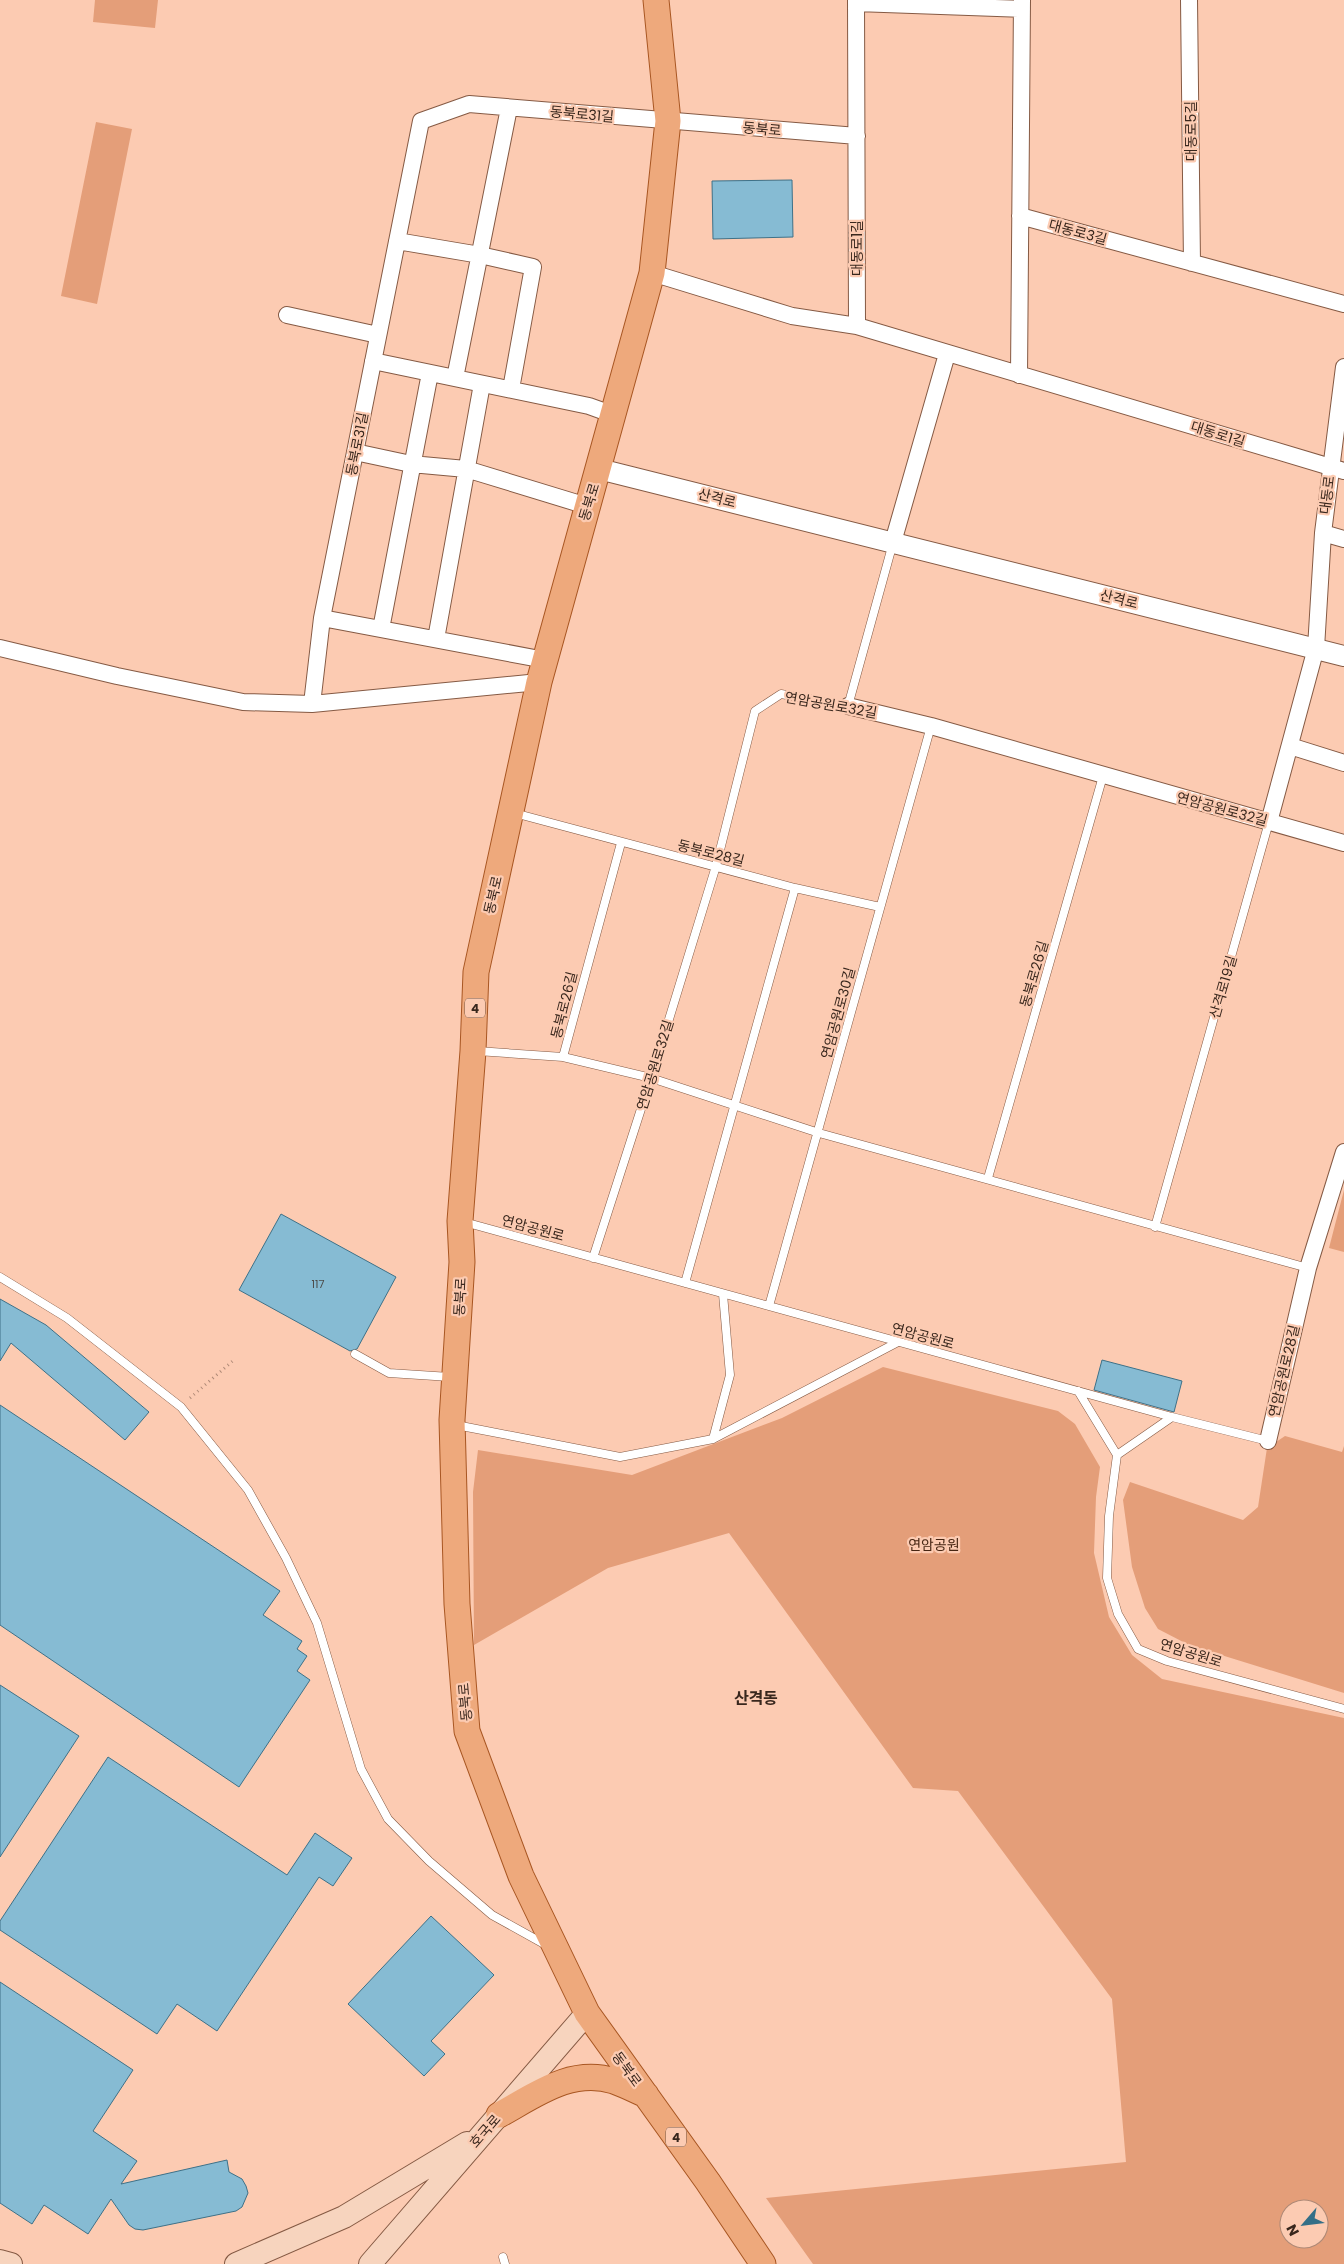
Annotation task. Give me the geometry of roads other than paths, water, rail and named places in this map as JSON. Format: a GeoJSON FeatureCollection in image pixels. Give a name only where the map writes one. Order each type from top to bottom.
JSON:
{"type":"FeatureCollection","features":[{"type":"Feature","properties":{"kind":"main road","name":"동북로"},"geometry":{"type":"LineString","coordinates":[[656,0],[668,121],[652,272],[542,671],[476,972],[474,1051],[460,1221],[462,1262],[452,1425],[457,1604],[467,1730],[522,1876],[587,2013],[763,2264]]}},
{"type":"Feature","properties":{"kind":"main road","name":"호국로"},"geometry":{"type":"LineString","coordinates":[[379,2259],[587,2013]]}},
{"type":"Feature","properties":{"kind":"main road"},"geometry":{"type":"LineString","coordinates":[[499,2115],[560,2081],[583,2078],[612,2081],[646,2095]]}},
{"type":"Feature","properties":{"kind":"main road"},"geometry":{"type":"LineString","coordinates":[[236,2264],[344,2217],[483,2134]]}},
{"type":"Feature","properties":{"kind":"main road"},"geometry":{"type":"LineString","coordinates":[[0,2261],[11,2264]]}},
{"type":"Feature","properties":{"kind":"street","name":"대동로5길"},"geometry":{"type":"LineString","coordinates":[[1190,0],[1192,263]]}},
{"type":"Feature","properties":{"kind":"street"},"geometry":{"type":"LineString","coordinates":[[856,2],[1022,5],[1019,375]]}},
{"type":"Feature","properties":{"kind":"street","name":"대동로1길"},"geometry":{"type":"LineString","coordinates":[[856,2],[857,326],[1337,470]]}},
{"type":"Feature","properties":{"kind":"street","name":"동북로31길"},"geometry":{"type":"LineString","coordinates":[[312,704],[322,618],[420,120],[469,104],[668,121]]}},
{"type":"Feature","properties":{"kind":"street"},"geometry":{"type":"LineString","coordinates":[[455,378],[509,108]]}},
{"type":"Feature","properties":{"kind":"street","name":"동북로"},"geometry":{"type":"LineString","coordinates":[[668,121],[856,136]]}},
{"type":"Feature","properties":{"kind":"street","name":"대동로3길"},"geometry":{"type":"LineString","coordinates":[[1020,216],[1344,304]]}},
{"type":"Feature","properties":{"kind":"street"},"geometry":{"type":"LineString","coordinates":[[397,241],[480,255],[533,267],[511,389]]}},
{"type":"Feature","properties":{"kind":"street"},"geometry":{"type":"LineString","coordinates":[[652,272],[792,316],[857,326]]}},
{"type":"Feature","properties":{"kind":"street"},"geometry":{"type":"LineString","coordinates":[[288,315],[378,335]]}},
{"type":"Feature","properties":{"kind":"street"},"geometry":{"type":"LineString","coordinates":[[893,542],[947,354]]}},
{"type":"Feature","properties":{"kind":"street"},"geometry":{"type":"LineString","coordinates":[[373,361],[589,406],[614,415]]}},
{"type":"Feature","properties":{"kind":"street","name":"대동로"},"geometry":{"type":"LineString","coordinates":[[1316,648],[1323,533],[1337,470],[1344,367]]}},
{"type":"Feature","properties":{"kind":"street"},"geometry":{"type":"LineString","coordinates":[[381,629],[411,464],[430,373]]}},
{"type":"Feature","properties":{"kind":"street"},"geometry":{"type":"LineString","coordinates":[[436,639],[482,384]]}},
{"type":"Feature","properties":{"kind":"street"},"geometry":{"type":"LineString","coordinates":[[355,452],[411,464],[466,469],[587,506]]}},
{"type":"Feature","properties":{"kind":"street","name":"산격로"},"geometry":{"type":"LineString","coordinates":[[599,469],[1344,656]]}},
{"type":"Feature","properties":{"kind":"street","name":"대동로"},"geometry":{"type":"LineString","coordinates":[[1323,533],[1344,539]]}},
{"type":"Feature","properties":{"kind":"street"},"geometry":{"type":"LineString","coordinates":[[322,618],[436,639],[542,671]]}},
{"type":"Feature","properties":{"kind":"street"},"geometry":{"type":"LineString","coordinates":[[0,648],[117,676],[243,702],[312,704],[542,671]]}},
{"type":"Feature","properties":{"kind":"street","name":"산격로19길"},"geometry":{"type":"LineString","coordinates":[[1269,822],[1316,648]]}},
{"type":"Feature","properties":{"kind":"street","name":"연암공원로32길"},"geometry":{"type":"LineString","coordinates":[[848,706],[931,726],[1344,843]]}},
{"type":"Feature","properties":{"kind":"street"},"geometry":{"type":"LineString","coordinates":[[1290,746],[1344,763]]}},
{"type":"Feature","properties":{"kind":"street","name":"연암공원로28길"},"geometry":{"type":"LineString","coordinates":[[1268,1441],[1308,1268],[1344,1152]]}},
{"type":"Feature","properties":{"kind":"lane"},"geometry":{"type":"LineString","coordinates":[[848,706],[893,542]]}},
{"type":"Feature","properties":{"kind":"lane","name":"연암공원로32길"},"geometry":{"type":"LineString","coordinates":[[593,1258],[716,866],[755,711],[781,694],[848,706]]}},
{"type":"Feature","properties":{"kind":"lane","name":"연암공원로30길"},"geometry":{"type":"LineString","coordinates":[[769,1306],[819,1133],[931,726]]}},
{"type":"Feature","properties":{"kind":"lane","name":"동북로26길"},"geometry":{"type":"LineString","coordinates":[[988,1178],[1103,776]]}},
{"type":"Feature","properties":{"kind":"lane","name":"동북로28길"},"geometry":{"type":"LineString","coordinates":[[512,813],[795,888],[880,907]]}},
{"type":"Feature","properties":{"kind":"lane","name":"산격로19길"},"geometry":{"type":"LineString","coordinates":[[1155,1227],[1269,822]]}},
{"type":"Feature","properties":{"kind":"lane","name":"동북로26길"},"geometry":{"type":"LineString","coordinates":[[563,1057],[588,958],[621,843]]}},
{"type":"Feature","properties":{"kind":"lane"},"geometry":{"type":"LineString","coordinates":[[685,1283],[795,888]]}},
{"type":"Feature","properties":{"kind":"lane","name":"동북로26길"},"geometry":{"type":"LineString","coordinates":[[474,1051],[563,1057],[651,1078],[819,1133],[988,1178],[1155,1227],[1308,1268]]}},
{"type":"Feature","properties":{"kind":"lane","name":"연암공원로"},"geometry":{"type":"LineString","coordinates":[[460,1221],[1117,1402]]}},
{"type":"Feature","properties":{"kind":"lane"},"geometry":{"type":"LineString","coordinates":[[0,1276],[67,1318],[181,1407],[248,1490],[286,1558],[317,1623],[362,1769],[388,1819],[428,1861],[492,1915],[558,1951]]}},
{"type":"Feature","properties":{"kind":"lane"},"geometry":{"type":"LineString","coordinates":[[713,1438],[730,1375],[723,1294]]}},
{"type":"Feature","properties":{"kind":"lane"},"geometry":{"type":"LineString","coordinates":[[452,1425],[620,1458],[713,1438],[898,1342]]}},
{"type":"Feature","properties":{"kind":"lane"},"geometry":{"type":"LineString","coordinates":[[355,1354],[389,1372],[455,1377]]}},
{"type":"Feature","properties":{"kind":"lane"},"geometry":{"type":"LineString","coordinates":[[1078,1391],[1118,1455],[1172,1417]]}},
{"type":"Feature","properties":{"kind":"lane","name":"연암공원로28길"},"geometry":{"type":"LineString","coordinates":[[1117,1402],[1258,1440],[1268,1441]]}},
{"type":"Feature","properties":{"kind":"lane","name":"연암공원로"},"geometry":{"type":"LineString","coordinates":[[1118,1455],[1109,1516],[1107,1578],[1118,1614],[1138,1649],[1167,1662],[1344,1709]]}},
{"type":"Feature","properties":{"kind":"district","name":"산격동"},"geometry":{"type":"Point","coordinates":[756,1698]}},
{"type":"Feature","properties":{"kind":"park label","name":"연암공원"},"geometry":{"type":"Point","coordinates":[934,1545]}}]}
